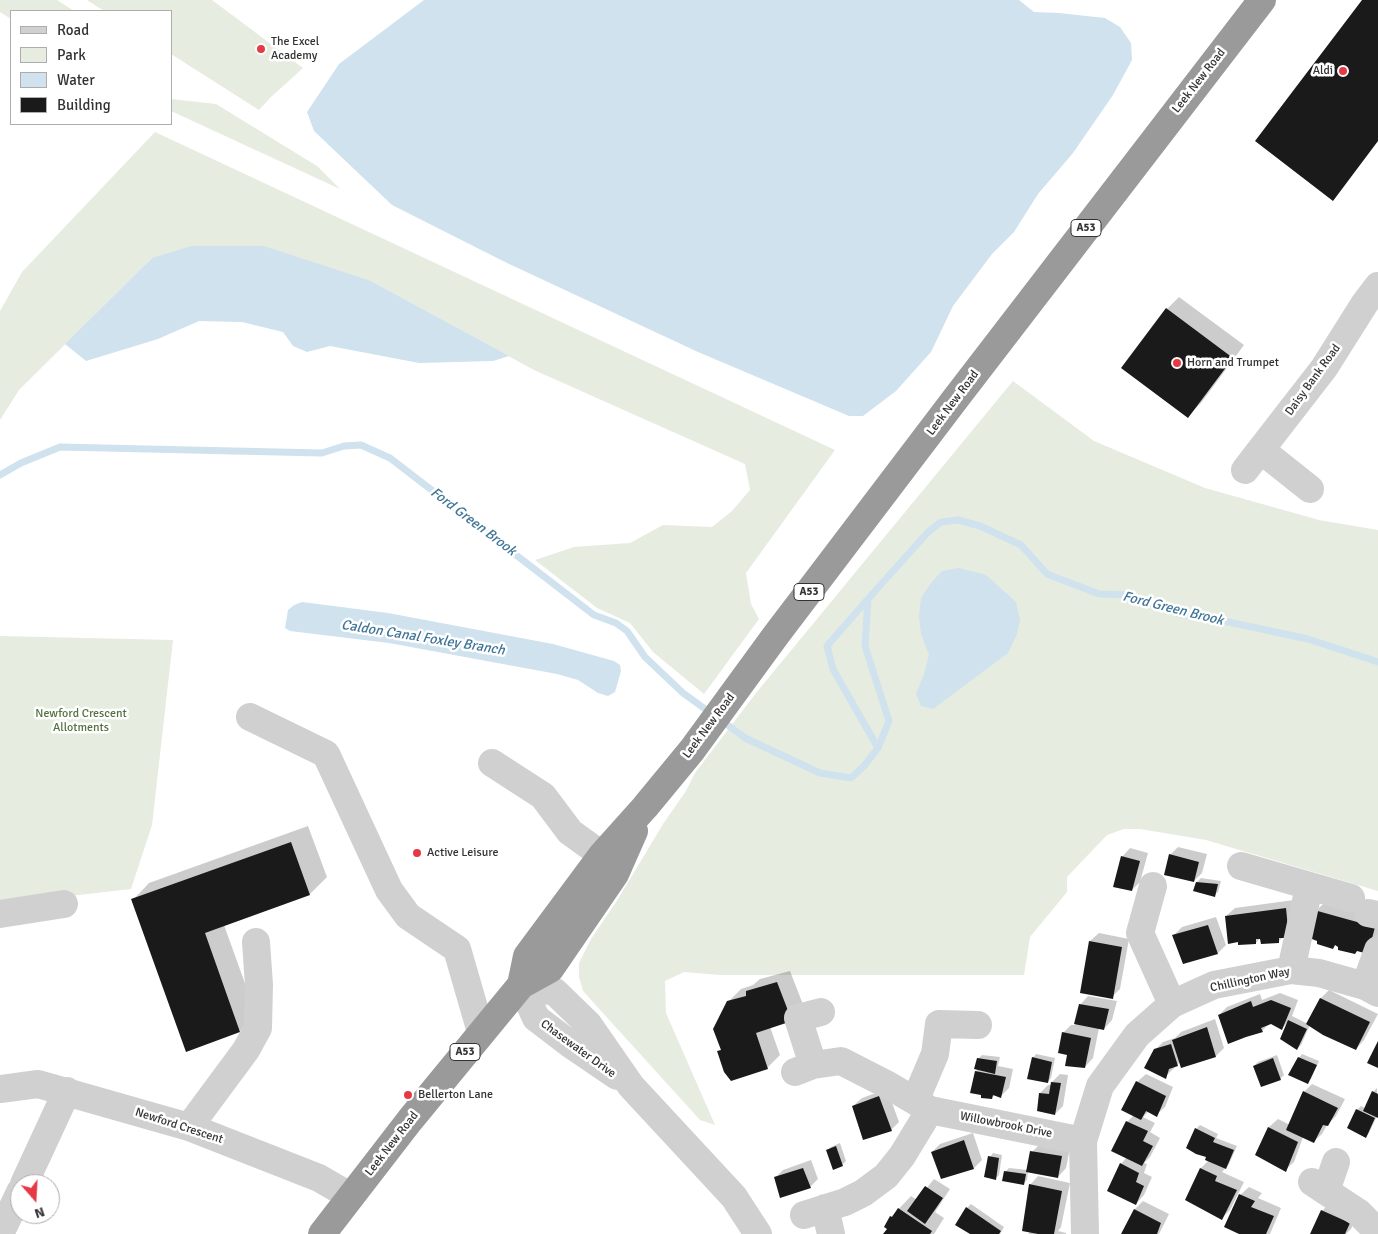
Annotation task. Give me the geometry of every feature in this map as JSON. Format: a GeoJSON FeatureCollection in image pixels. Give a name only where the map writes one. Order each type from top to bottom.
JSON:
{"type":"FeatureCollection","features":[{"type":"Feature","properties":{"kind":"highway","name":"Leek New Road"},"geometry":{"type":"LineString","coordinates":[[521,985],[527,956],[602,855],[692,750],[776,635],[1262,0]]}},
{"type":"Feature","properties":{"kind":"highway","name":"Leek New Road"},"geometry":{"type":"LineString","coordinates":[[322,1234],[350,1196],[481,1032],[521,985],[550,969],[615,874],[645,807]]}},
{"type":"Feature","properties":{"kind":"street","name":"Daisy Bank Road"},"geometry":{"type":"LineString","coordinates":[[1310,489],[1253,460],[1324,368],[1365,303],[1378,286]]}},
{"type":"Feature","properties":{"kind":"street"},"geometry":{"type":"LineString","coordinates":[[250,717],[326,754],[389,890],[408,916],[457,949],[481,1032]]}},
{"type":"Feature","properties":{"kind":"street"},"geometry":{"type":"LineString","coordinates":[[492,763],[543,796],[570,832],[602,855]]}},
{"type":"Feature","properties":{"kind":"street"},"geometry":{"type":"LineString","coordinates":[[1241,866],[1309,887],[1366,909]]}},
{"type":"Feature","properties":{"kind":"street"},"geometry":{"type":"LineString","coordinates":[[1153,886],[1140,933],[1172,1004]]}},
{"type":"Feature","properties":{"kind":"street"},"geometry":{"type":"LineString","coordinates":[[1291,970],[1309,887]]}},
{"type":"Feature","properties":{"kind":"street"},"geometry":{"type":"LineString","coordinates":[[0,914],[64,904]]}},
{"type":"Feature","properties":{"kind":"street"},"geometry":{"type":"LineString","coordinates":[[190,1127],[246,1050],[258,1028],[259,985],[256,942]]}},
{"type":"Feature","properties":{"kind":"street"},"geometry":{"type":"LineString","coordinates":[[1372,990],[1378,950]]}},
{"type":"Feature","properties":{"kind":"street","name":"Chillington Way"},"geometry":{"type":"LineString","coordinates":[[1085,1234],[1083,1141],[1100,1086],[1137,1035],[1172,1004],[1214,985],[1291,970],[1319,973],[1372,990]]}},
{"type":"Feature","properties":{"kind":"street","name":"Chasewater Drive"},"geometry":{"type":"LineString","coordinates":[[521,985],[536,1018],[630,1086],[734,1197],[758,1234]]}},
{"type":"Feature","properties":{"kind":"street","name":"Willowbrook Drive"},"geometry":{"type":"LineString","coordinates":[[821,1012],[798,1018],[804,1068],[841,1061],[922,1105],[1083,1141]]}},
{"type":"Feature","properties":{"kind":"street"},"geometry":{"type":"LineString","coordinates":[[820,1219],[845,1202],[863,1193],[886,1176],[902,1156],[922,1105],[935,1054],[939,1024],[978,1025]]}},
{"type":"Feature","properties":{"kind":"street","name":"Newford Crescent"},"geometry":{"type":"LineString","coordinates":[[0,1089],[38,1084],[190,1127],[319,1178],[350,1196]]}},
{"type":"Feature","properties":{"kind":"street"},"geometry":{"type":"LineString","coordinates":[[29,1174],[68,1091]]}},
{"type":"Feature","properties":{"kind":"street"},"geometry":{"type":"LineString","coordinates":[[1336,1162],[1319,1187],[1359,1213],[1378,1232]]}},
{"type":"Feature","properties":{"kind":"street"},"geometry":{"type":"LineString","coordinates":[[0,1234],[10,1213]]}},
{"type":"Feature","properties":{"kind":"green space"},"geometry":{"type":"Polygon","coordinates":[[[0,0],[57,0],[72,10],[10,10],[10,18],[0,12],[0,0]]]}},
{"type":"Feature","properties":{"kind":"green space"},"geometry":{"type":"Polygon","coordinates":[[[87,0],[212,0],[303,68],[259,110],[172,55],[172,10],[102,10],[87,0]]]}},
{"type":"Feature","properties":{"kind":"green space"},"geometry":{"type":"Polygon","coordinates":[[[172,99],[216,104],[317,166],[340,189],[172,111],[172,99]]]}},
{"type":"Feature","properties":{"kind":"green space"},"geometry":{"type":"Polygon","coordinates":[[[155,132],[835,450],[746,573],[751,604],[759,619],[704,694],[653,652],[630,623],[597,608],[535,560],[574,547],[630,543],[663,525],[712,527],[732,511],[750,490],[745,464],[534,370],[371,281],[152,258],[19,390],[0,420],[0,311],[22,272],[155,132]]]}},
{"type":"Feature","properties":{"kind":"green space"},"geometry":{"type":"Polygon","coordinates":[[[1013,381],[1094,441],[1205,488],[1319,520],[1378,530],[1378,891],[1206,840],[1140,829],[1124,829],[1107,835],[1067,877],[1067,892],[1030,937],[1024,975],[720,975],[684,972],[665,981],[666,1013],[715,1125],[700,1120],[583,991],[579,977],[579,963],[591,939],[618,899],[663,824],[686,791],[695,773],[756,693],[1013,381]]]}},
{"type":"Feature","properties":{"kind":"green space","name":"Newford Crescent Allotments"},"geometry":{"type":"Polygon","coordinates":[[[0,636],[173,640],[152,825],[131,889],[0,904],[0,636]]]}},
{"type":"Feature","properties":{"kind":"water"},"geometry":{"type":"Polygon","coordinates":[[[424,0],[1019,0],[1034,12],[1105,18],[1120,27],[1131,43],[1132,60],[1113,95],[1073,153],[1038,194],[1014,232],[992,254],[953,306],[931,352],[896,391],[863,416],[849,416],[698,352],[507,263],[392,205],[314,131],[307,112],[339,64],[424,0]]]}},
{"type":"Feature","properties":{"kind":"water"},"geometry":{"type":"Polygon","coordinates":[[[192,246],[264,246],[371,281],[509,356],[493,361],[419,363],[330,346],[307,352],[293,346],[283,332],[242,322],[199,321],[158,339],[86,361],[65,344],[152,258],[192,246]]]}},
{"type":"Feature","properties":{"kind":"water"},"geometry":{"type":"Polygon","coordinates":[[[959,568],[986,575],[1016,602],[1020,619],[1017,634],[1008,653],[933,709],[921,706],[916,694],[929,655],[921,634],[919,617],[921,598],[942,571],[959,568]]]}},
{"type":"Feature","properties":{"kind":"water","name":"Caldon Canal Foxley Branch"},"geometry":{"type":"Polygon","coordinates":[[[302,602],[388,613],[553,644],[614,661],[620,665],[621,671],[615,692],[608,696],[598,693],[578,680],[557,674],[389,643],[290,631],[285,628],[288,610],[302,602]]]}},
{"type":"Feature","properties":{"kind":"building","name":"Aldi"},"geometry":{"type":"Polygon","coordinates":[[[1362,0],[1378,0],[1378,141],[1333,201],[1255,141],[1362,0]]]}},
{"type":"Feature","properties":{"kind":"building","name":"Horn and Trumpet"},"geometry":{"type":"Polygon","coordinates":[[[1166,308],[1233,358],[1188,418],[1121,368],[1166,308]]]}},
{"type":"Feature","properties":{"kind":"building"},"geometry":{"type":"Polygon","coordinates":[[[291,842],[310,895],[205,933],[240,1032],[186,1052],[131,899],[291,842]]]}},
{"type":"Feature","properties":{"kind":"building"},"geometry":{"type":"Polygon","coordinates":[[[1169,854],[1199,862],[1194,882],[1164,875],[1169,854]]]}},
{"type":"Feature","properties":{"kind":"building"},"geometry":{"type":"Polygon","coordinates":[[[1121,856],[1140,861],[1132,891],[1113,887],[1121,856]]]}},
{"type":"Feature","properties":{"kind":"building"},"geometry":{"type":"Polygon","coordinates":[[[1196,882],[1218,884],[1215,897],[1193,891],[1196,882]]]}},
{"type":"Feature","properties":{"kind":"building"},"geometry":{"type":"Polygon","coordinates":[[[1286,908],[1289,938],[1279,938],[1279,943],[1261,944],[1260,939],[1256,939],[1256,944],[1238,945],[1238,942],[1228,944],[1225,916],[1286,908]]]}},
{"type":"Feature","properties":{"kind":"building"},"geometry":{"type":"Polygon","coordinates":[[[1314,910],[1375,927],[1368,954],[1357,951],[1355,954],[1338,950],[1338,947],[1335,945],[1333,949],[1317,944],[1317,941],[1307,937],[1314,910]]]}},
{"type":"Feature","properties":{"kind":"building"},"geometry":{"type":"Polygon","coordinates":[[[1208,925],[1218,954],[1183,964],[1172,935],[1208,925]]]}},
{"type":"Feature","properties":{"kind":"building"},"geometry":{"type":"Polygon","coordinates":[[[1089,941],[1122,947],[1113,999],[1080,993],[1089,941]]]}},
{"type":"Feature","properties":{"kind":"building"},"geometry":{"type":"Polygon","coordinates":[[[777,982],[792,1021],[756,1033],[768,1069],[731,1081],[724,1072],[717,1051],[721,1050],[713,1029],[727,1001],[746,996],[746,991],[777,982]]]}},
{"type":"Feature","properties":{"kind":"building"},"geometry":{"type":"Polygon","coordinates":[[[1320,998],[1370,1022],[1356,1050],[1323,1035],[1306,1024],[1320,998]]]}},
{"type":"Feature","properties":{"kind":"building"},"geometry":{"type":"Polygon","coordinates":[[[1271,1000],[1291,1008],[1282,1030],[1271,1024],[1261,1028],[1263,1032],[1228,1044],[1218,1015],[1251,1001],[1253,1007],[1271,1000]]]}},
{"type":"Feature","properties":{"kind":"building"},"geometry":{"type":"Polygon","coordinates":[[[1079,1004],[1109,1009],[1104,1030],[1074,1024],[1079,1004]]]}},
{"type":"Feature","properties":{"kind":"building"},"geometry":{"type":"Polygon","coordinates":[[[1288,1020],[1307,1029],[1297,1050],[1280,1039],[1288,1020]]]}},
{"type":"Feature","properties":{"kind":"building"},"geometry":{"type":"Polygon","coordinates":[[[1207,1027],[1216,1057],[1181,1068],[1172,1040],[1207,1027]]]}},
{"type":"Feature","properties":{"kind":"building"},"geometry":{"type":"Polygon","coordinates":[[[1062,1032],[1091,1038],[1085,1068],[1065,1066],[1067,1055],[1058,1053],[1062,1032]]]}},
{"type":"Feature","properties":{"kind":"building"},"geometry":{"type":"Polygon","coordinates":[[[1378,1041],[1378,1068],[1367,1063],[1378,1041]]]}},
{"type":"Feature","properties":{"kind":"building"},"geometry":{"type":"Polygon","coordinates":[[[1171,1044],[1178,1066],[1169,1069],[1166,1079],[1144,1068],[1154,1049],[1171,1044]]]}},
{"type":"Feature","properties":{"kind":"building"},"geometry":{"type":"Polygon","coordinates":[[[1032,1057],[1052,1062],[1048,1083],[1027,1079],[1032,1057]]]}},
{"type":"Feature","properties":{"kind":"building"},"geometry":{"type":"Polygon","coordinates":[[[1298,1057],[1317,1065],[1308,1084],[1288,1075],[1298,1057]]]}},
{"type":"Feature","properties":{"kind":"building"},"geometry":{"type":"Polygon","coordinates":[[[977,1058],[997,1061],[995,1074],[974,1069],[977,1058]]]}},
{"type":"Feature","properties":{"kind":"building"},"geometry":{"type":"Polygon","coordinates":[[[1273,1058],[1281,1080],[1261,1087],[1253,1066],[1273,1058]]]}},
{"type":"Feature","properties":{"kind":"building"},"geometry":{"type":"Polygon","coordinates":[[[975,1071],[1006,1077],[1001,1098],[993,1095],[992,1099],[981,1098],[981,1095],[970,1093],[975,1071]]]}},
{"type":"Feature","properties":{"kind":"building"},"geometry":{"type":"Polygon","coordinates":[[[1136,1081],[1166,1096],[1157,1117],[1146,1111],[1141,1120],[1121,1110],[1136,1081]]]}},
{"type":"Feature","properties":{"kind":"building"},"geometry":{"type":"Polygon","coordinates":[[[1051,1082],[1061,1083],[1055,1115],[1037,1111],[1039,1093],[1049,1094],[1051,1082]]]}},
{"type":"Feature","properties":{"kind":"building"},"geometry":{"type":"Polygon","coordinates":[[[1303,1091],[1338,1108],[1328,1126],[1323,1125],[1314,1143],[1286,1130],[1303,1091]]]}},
{"type":"Feature","properties":{"kind":"building"},"geometry":{"type":"Polygon","coordinates":[[[1372,1091],[1378,1094],[1378,1118],[1363,1111],[1372,1091]]]}},
{"type":"Feature","properties":{"kind":"building"},"geometry":{"type":"Polygon","coordinates":[[[879,1096],[892,1131],[863,1140],[852,1106],[879,1096]]]}},
{"type":"Feature","properties":{"kind":"building"},"geometry":{"type":"Polygon","coordinates":[[[1356,1109],[1375,1118],[1366,1138],[1347,1128],[1356,1109]]]}},
{"type":"Feature","properties":{"kind":"building"},"geometry":{"type":"Polygon","coordinates":[[[1126,1121],[1148,1131],[1143,1141],[1153,1146],[1142,1166],[1111,1151],[1126,1121]]]}},
{"type":"Feature","properties":{"kind":"building"},"geometry":{"type":"Polygon","coordinates":[[[1268,1127],[1298,1142],[1286,1172],[1255,1155],[1268,1127]]]}},
{"type":"Feature","properties":{"kind":"building"},"geometry":{"type":"Polygon","coordinates":[[[1195,1128],[1215,1138],[1213,1142],[1234,1150],[1226,1169],[1205,1160],[1206,1157],[1186,1148],[1195,1128]]]}},
{"type":"Feature","properties":{"kind":"building"},"geometry":{"type":"Polygon","coordinates":[[[964,1140],[974,1169],[941,1179],[931,1152],[964,1140]]]}},
{"type":"Feature","properties":{"kind":"building"},"geometry":{"type":"Polygon","coordinates":[[[836,1146],[843,1166],[833,1170],[826,1150],[836,1146]]]}},
{"type":"Feature","properties":{"kind":"building"},"geometry":{"type":"Polygon","coordinates":[[[1030,1151],[1062,1156],[1058,1178],[1026,1172],[1030,1151]]]}},
{"type":"Feature","properties":{"kind":"building"},"geometry":{"type":"Polygon","coordinates":[[[988,1156],[999,1158],[996,1180],[984,1177],[988,1156]]]}},
{"type":"Feature","properties":{"kind":"building"},"geometry":{"type":"Polygon","coordinates":[[[1120,1163],[1139,1173],[1136,1182],[1144,1186],[1136,1205],[1107,1191],[1120,1163]]]}},
{"type":"Feature","properties":{"kind":"building"},"geometry":{"type":"Polygon","coordinates":[[[803,1168],[811,1188],[780,1198],[774,1177],[803,1168]]]}},
{"type":"Feature","properties":{"kind":"building"},"geometry":{"type":"Polygon","coordinates":[[[1200,1168],[1217,1176],[1215,1181],[1237,1190],[1222,1220],[1185,1200],[1200,1168]]]}},
{"type":"Feature","properties":{"kind":"building"},"geometry":{"type":"Polygon","coordinates":[[[1004,1171],[1026,1174],[1024,1185],[1002,1181],[1004,1171]]]}},
{"type":"Feature","properties":{"kind":"building"},"geometry":{"type":"Polygon","coordinates":[[[1029,1184],[1062,1191],[1054,1234],[1022,1231],[1029,1184]]]}},
{"type":"Feature","properties":{"kind":"building"},"geometry":{"type":"Polygon","coordinates":[[[925,1186],[943,1198],[925,1224],[907,1211],[925,1186]]]}},
{"type":"Feature","properties":{"kind":"building"},"geometry":{"type":"Polygon","coordinates":[[[1239,1194],[1255,1201],[1251,1207],[1274,1216],[1266,1234],[1239,1234],[1224,1227],[1239,1194]]]}},
{"type":"Feature","properties":{"kind":"building"},"geometry":{"type":"Polygon","coordinates":[[[966,1207],[1001,1231],[999,1234],[970,1234],[955,1225],[966,1207]]]}},
{"type":"Feature","properties":{"kind":"building"},"geometry":{"type":"Polygon","coordinates":[[[898,1208],[932,1231],[930,1234],[883,1234],[887,1229],[884,1227],[890,1216],[892,1217],[898,1208]]]}},
{"type":"Feature","properties":{"kind":"building"},"geometry":{"type":"Polygon","coordinates":[[[1134,1209],[1161,1223],[1157,1234],[1121,1234],[1134,1209]]]}},
{"type":"Feature","properties":{"kind":"building"},"geometry":{"type":"Polygon","coordinates":[[[1321,1210],[1350,1223],[1345,1234],[1310,1234],[1321,1210]]]}},
{"type":"Feature","properties":{"kind":"waterway","name":"Ford Green Brook"},"geometry":{"type":"LineString","coordinates":[[0,475],[21,463],[60,447],[322,453],[344,446],[361,445],[390,458],[594,615],[616,623],[627,631],[645,657],[683,693],[712,714]]}},
{"type":"Feature","properties":{"kind":"waterway","name":"Ford Green Brook"},"geometry":{"type":"LineString","coordinates":[[721,720],[745,738],[820,773],[851,778],[864,766],[878,748],[889,721],[865,646],[868,599],[928,532],[941,522],[958,520],[980,526],[1021,545],[1047,574],[1099,594],[1129,595],[1179,614],[1219,620],[1308,639],[1378,662]]}},
{"type":"Feature","properties":{"kind":"waterway","name":"Ford Green Brook"},"geometry":{"type":"LineString","coordinates":[[868,599],[827,646],[833,669],[878,748]]}},
{"type":"Feature","properties":{"kind":"place","name":"The Excel Academy"},"geometry":{"type":"Point","coordinates":[261,49]}},
{"type":"Feature","properties":{"kind":"place","name":"Aldi"},"geometry":{"type":"Point","coordinates":[1343,71]}},
{"type":"Feature","properties":{"kind":"place","name":"Horn and Trumpet"},"geometry":{"type":"Point","coordinates":[1177,363]}},
{"type":"Feature","properties":{"kind":"place","name":"Active Leisure"},"geometry":{"type":"Point","coordinates":[417,853]}},
{"type":"Feature","properties":{"kind":"place","name":"Bellerton Lane"},"geometry":{"type":"Point","coordinates":[408,1095]}}]}
